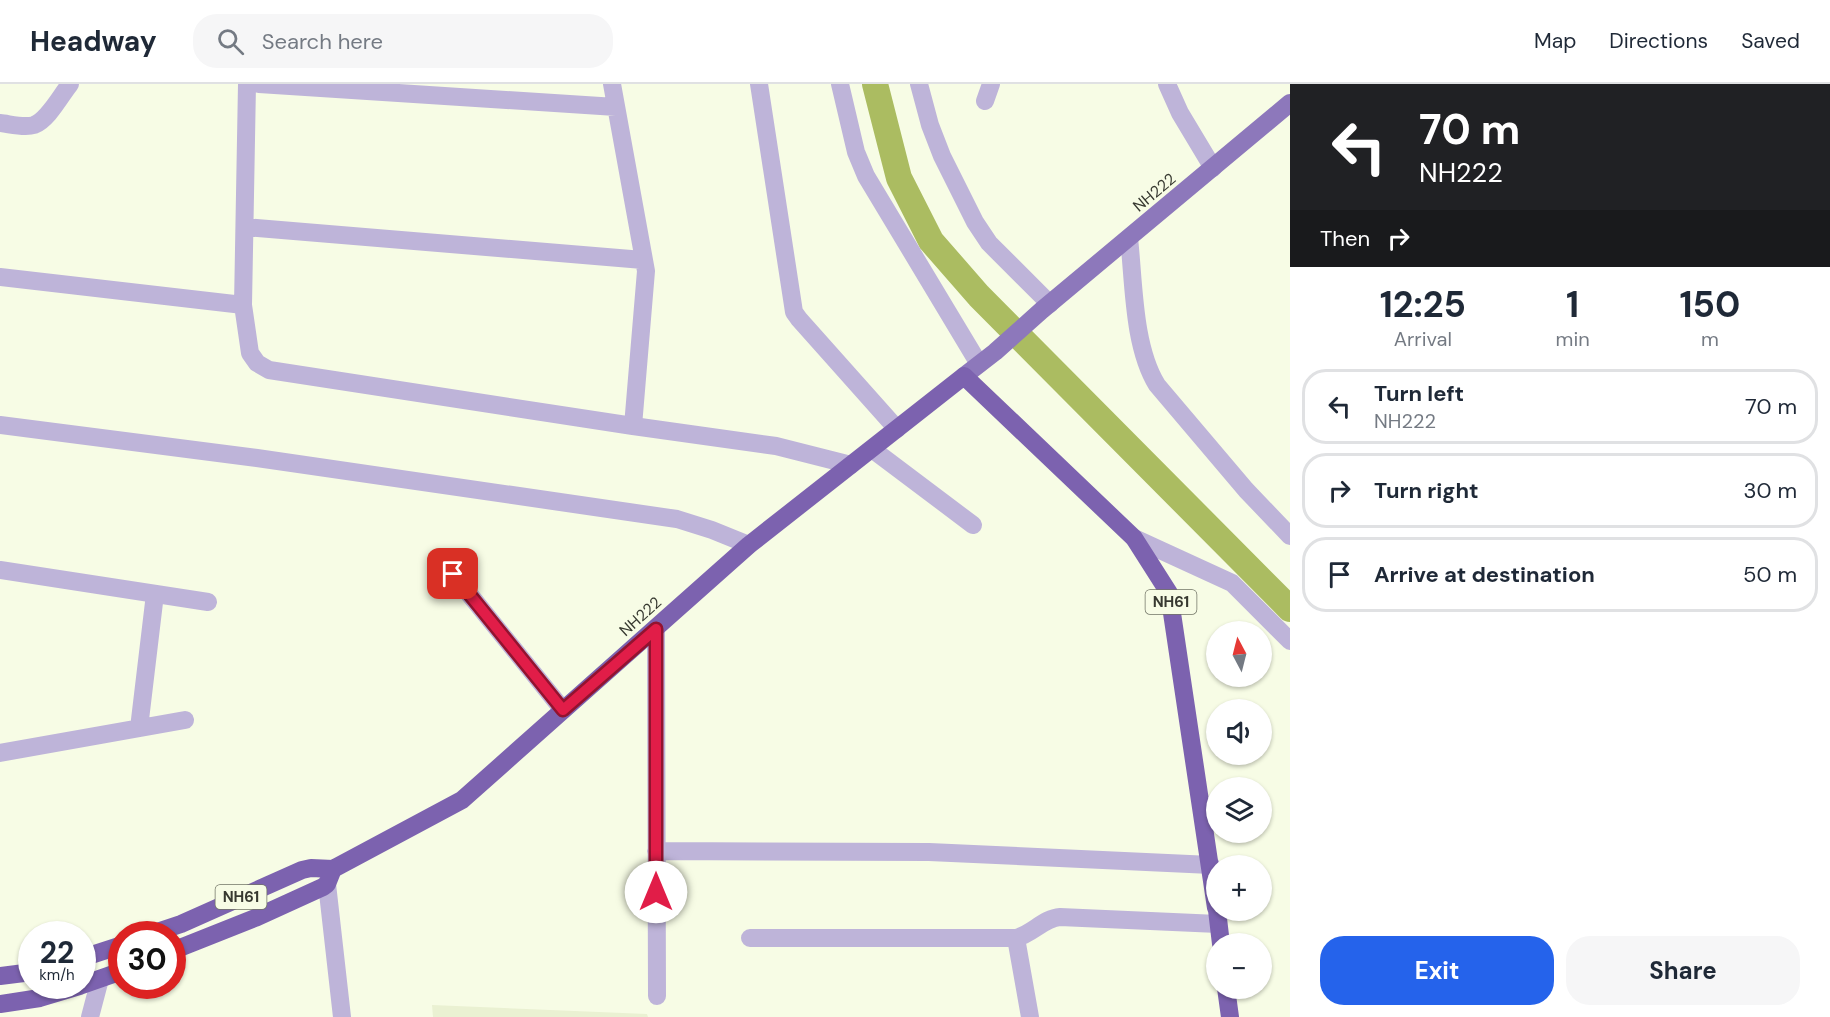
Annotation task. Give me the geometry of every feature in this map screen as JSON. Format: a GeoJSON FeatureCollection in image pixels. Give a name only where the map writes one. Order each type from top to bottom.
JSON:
{"type":"FeatureCollection","features":[{"type":"Feature","properties":{"kind":"highway","name":"NH222"},"geometry":{"type":"LineString","coordinates":[[186,945],[255,918],[323,887],[330,876],[462,800],[749,545],[964,376]]}},
{"type":"Feature","properties":{"kind":"highway","name":"NH61"},"geometry":{"type":"LineString","coordinates":[[964,376],[1134,538],[1169,593],[1209,855]]}},
{"type":"Feature","properties":{"kind":"highway","name":"NH222"},"geometry":{"type":"LineString","coordinates":[[186,922],[302,870],[311,868],[330,876]]}},
{"type":"Feature","properties":{"kind":"highway"},"geometry":{"type":"LineString","coordinates":[[0,976],[18,974]]}},
{"type":"Feature","properties":{"kind":"highway"},"geometry":{"type":"LineString","coordinates":[[96,980],[108,976]]}},
{"type":"Feature","properties":{"kind":"highway"},"geometry":{"type":"LineString","coordinates":[[0,1004],[33,999]]}},
{"type":"Feature","properties":{"kind":"highway"},"geometry":{"type":"LineString","coordinates":[[1228,999],[1230,1017]]}},
{"type":"Feature","properties":{"kind":"main road","name":"NH222"},"geometry":{"type":"LineString","coordinates":[[964,376],[1290,103]]}},
{"type":"Feature","properties":{"kind":"street"},"geometry":{"type":"LineString","coordinates":[[0,123],[34,125],[44,119],[70,84]]}},
{"type":"Feature","properties":{"kind":"street"},"geometry":{"type":"LineString","coordinates":[[247,84],[243,305],[250,352],[257,363],[269,370],[776,446],[851,465]]}},
{"type":"Feature","properties":{"kind":"street"},"geometry":{"type":"LineString","coordinates":[[259,84],[616,107]]}},
{"type":"Feature","properties":{"kind":"street"},"geometry":{"type":"LineString","coordinates":[[612,84],[646,271],[633,426]]}},
{"type":"Feature","properties":{"kind":"street"},"geometry":{"type":"LineString","coordinates":[[759,84],[794,312],[897,429]]}},
{"type":"Feature","properties":{"kind":"street"},"geometry":{"type":"LineString","coordinates":[[840,84],[856,152],[866,176],[979,364]]}},
{"type":"Feature","properties":{"kind":"street"},"geometry":{"type":"LineString","coordinates":[[919,84],[930,125],[942,156],[975,222],[989,243],[1046,307]]}},
{"type":"Feature","properties":{"kind":"street"},"geometry":{"type":"LineString","coordinates":[[1167,84],[1180,113],[1213,168]]}},
{"type":"Feature","properties":{"kind":"street"},"geometry":{"type":"LineString","coordinates":[[245,227],[643,260]]}},
{"type":"Feature","properties":{"kind":"street"},"geometry":{"type":"LineString","coordinates":[[1129,238],[1139,337],[1148,370],[1157,385],[1246,490],[1290,536]]}},
{"type":"Feature","properties":{"kind":"street"},"geometry":{"type":"LineString","coordinates":[[0,277],[243,305]]}},
{"type":"Feature","properties":{"kind":"street"},"geometry":{"type":"LineString","coordinates":[[0,425],[257,458],[677,519],[749,545]]}},
{"type":"Feature","properties":{"kind":"street"},"geometry":{"type":"LineString","coordinates":[[872,449],[973,525]]}},
{"type":"Feature","properties":{"kind":"street"},"geometry":{"type":"LineString","coordinates":[[1134,538],[1232,583],[1290,641]]}},
{"type":"Feature","properties":{"kind":"street"},"geometry":{"type":"LineString","coordinates":[[0,570],[208,602]]}},
{"type":"Feature","properties":{"kind":"street"},"geometry":{"type":"LineString","coordinates":[[453,574],[563,710]]}},
{"type":"Feature","properties":{"kind":"street"},"geometry":{"type":"LineString","coordinates":[[139,728],[155,594]]}},
{"type":"Feature","properties":{"kind":"street"},"geometry":{"type":"LineString","coordinates":[[656,629],[657,996]]}},
{"type":"Feature","properties":{"kind":"street"},"geometry":{"type":"LineString","coordinates":[[0,753],[185,720]]}},
{"type":"Feature","properties":{"kind":"street"},"geometry":{"type":"LineString","coordinates":[[656,851],[929,852],[1206,865]]}},
{"type":"Feature","properties":{"kind":"street"},"geometry":{"type":"LineString","coordinates":[[330,876],[342,1017]]}},
{"type":"Feature","properties":{"kind":"street"},"geometry":{"type":"LineString","coordinates":[[750,938],[1016,938],[1032,932],[1053,917],[1206,914]]}},
{"type":"Feature","properties":{"kind":"street"},"geometry":{"type":"LineString","coordinates":[[1016,938],[1030,1017]]}},
{"type":"Feature","properties":{"kind":"street"},"geometry":{"type":"LineString","coordinates":[[90,1017],[100,979]]}},
{"type":"Feature","properties":{"kind":"shaded area"},"geometry":{"type":"Polygon","coordinates":[[[432,1005],[647,1014],[648,1017],[433,1017],[432,1005]]]}},
{"type":"Feature","properties":{"kind":"waterway"},"geometry":{"type":"LineString","coordinates":[[875,84],[899,178],[931,241],[979,296],[1290,609]]}},
{"type":"Feature","properties":{"kind":"route"},"geometry":{"type":"LineString","coordinates":[[453,574],[563,710],[656,629],[656,892]]}}]}
